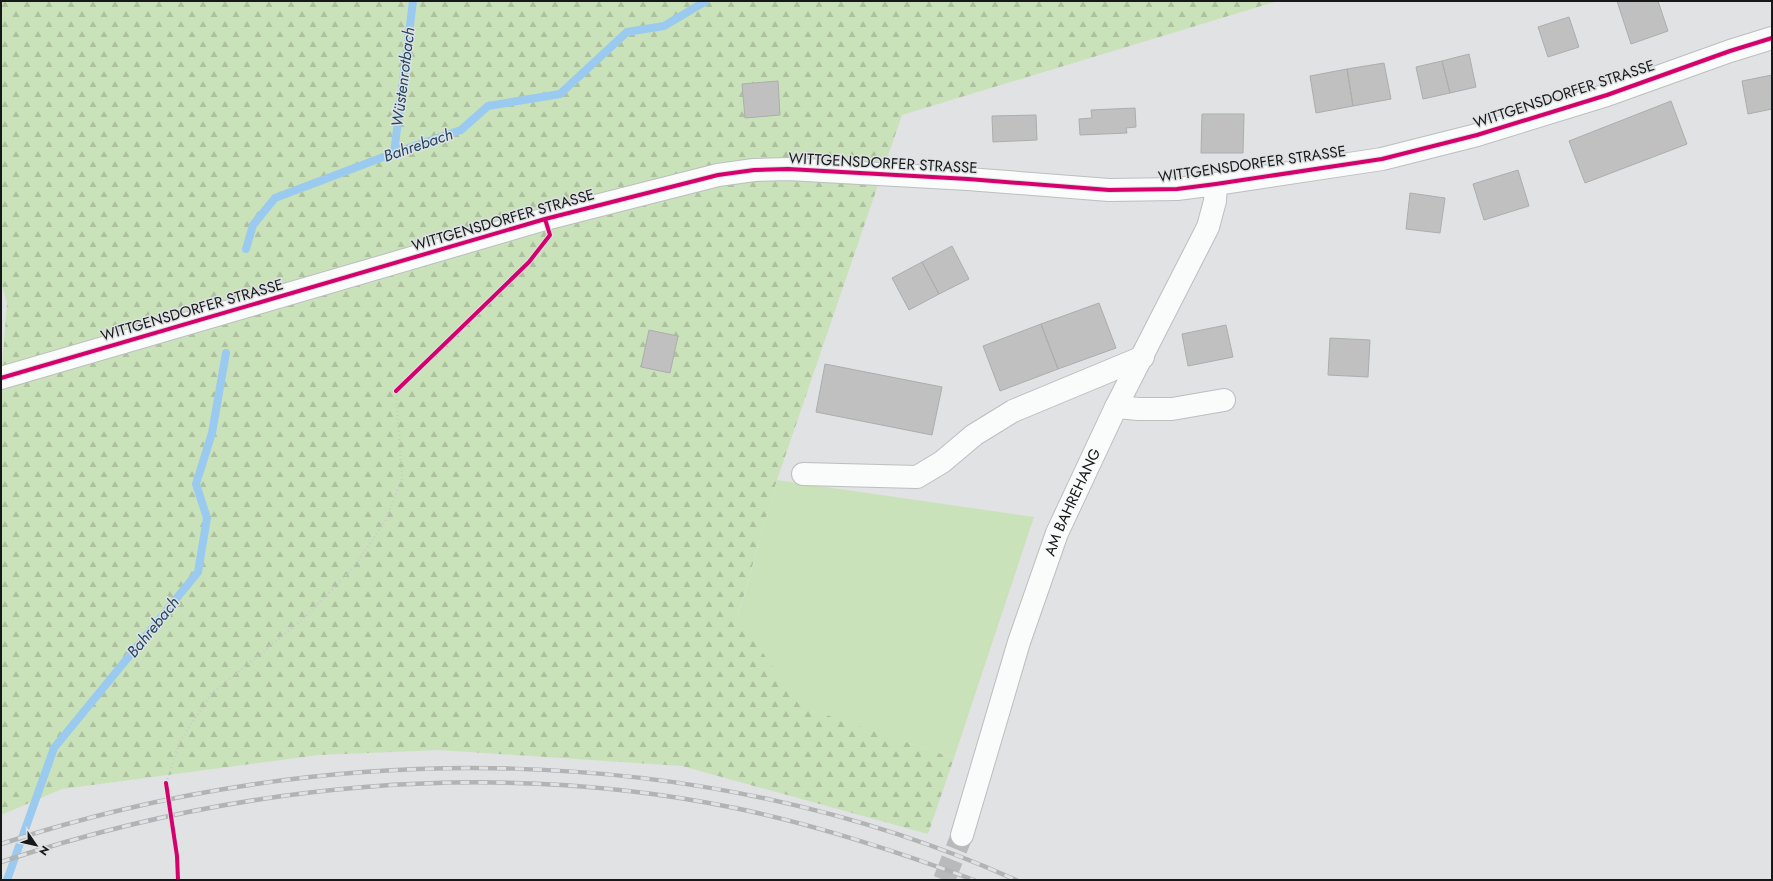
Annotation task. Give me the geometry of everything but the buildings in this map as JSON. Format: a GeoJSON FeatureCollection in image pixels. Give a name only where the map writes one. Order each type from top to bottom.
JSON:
{"type":"FeatureCollection","features":[{"type":"Feature","properties":{"kind":"street","name":"WITTGENSDORFER STRASSE"},"geometry":{"type":"LineString","coordinates":[[6,377],[545,219],[718,175],[754,170],[788,169],[968,179],[1109,190],[1177,189],[1216,184],[1382,159],[1477,135],[1607,95],[1730,51],[1772,38]]}},
{"type":"Feature","properties":{"kind":"street","name":"AM BAHREHANG"},"geometry":{"type":"LineString","coordinates":[[962,835],[1019,642],[1057,533],[1116,407],[1143,357],[1208,227],[1215,200],[1216,184]]}},
{"type":"Feature","properties":{"kind":"street"},"geometry":{"type":"LineString","coordinates":[[803,474],[917,477],[942,462],[974,435],[1013,411],[1143,357]]}},
{"type":"Feature","properties":{"kind":"street"},"geometry":{"type":"LineString","coordinates":[[1116,407],[1172,409],[1224,400]]}},
{"type":"Feature","properties":{"kind":"path"},"geometry":{"type":"LineString","coordinates":[[167,790],[166,783],[180,741],[211,694],[303,619],[354,567],[385,521],[402,479],[396,391],[401,386]]}},
{"type":"Feature","properties":{"kind":"green space"},"geometry":{"type":"Polygon","coordinates":[[[1,1],[1278,1],[902,115],[777,480],[738,616],[801,706],[954,758],[928,834],[682,766],[439,750],[319,755],[62,789],[1,815],[1,381],[7,303],[1,281],[1,1]]]}},
{"type":"Feature","properties":{"kind":"green space"},"geometry":{"type":"Polygon","coordinates":[[[777,480],[1034,517],[954,758],[800,706],[738,617],[777,480]]]}},
{"type":"Feature","properties":{"kind":"waterway","name":"Wüstenrotbach"},"geometry":{"type":"LineString","coordinates":[[394,153],[413,1]]}},
{"type":"Feature","properties":{"kind":"waterway","name":"Bahrebach"},"geometry":{"type":"LineString","coordinates":[[246,249],[253,225],[275,198],[394,153],[461,130],[488,106],[560,94],[627,32],[664,26],[706,1]]}},
{"type":"Feature","properties":{"kind":"waterway","name":"Bahrebach"},"geometry":{"type":"LineString","coordinates":[[7,880],[54,748],[198,572],[207,518],[196,484],[212,433],[226,353]]}},
{"type":"Feature","properties":{"kind":"tunnel"},"geometry":{"type":"LineString","coordinates":[[944,880],[962,835]]}},
{"type":"Feature","properties":{"kind":"railway"},"geometry":{"type":"LineString","coordinates":[[1,844],[125,809],[253,785],[382,771],[512,769],[641,778],[770,799],[895,833],[1016,880]]}},
{"type":"Feature","properties":{"kind":"railway"},"geometry":{"type":"LineString","coordinates":[[1,862],[90,835],[181,814],[272,797],[365,787],[458,783],[551,784],[643,793],[735,808],[766,815],[796,822],[856,840],[974,880]]}},
{"type":"Feature","properties":{"kind":"cycle path"},"geometry":{"type":"LineString","coordinates":[[1,378],[545,219],[718,175],[754,170],[788,169],[968,179],[1109,190],[1177,189],[1216,184],[1382,159],[1477,135],[1607,95],[1730,51],[1772,38]]}},
{"type":"Feature","properties":{"kind":"cycle path"},"geometry":{"type":"LineString","coordinates":[[396,391],[529,262],[550,235],[545,219]]}},
{"type":"Feature","properties":{"kind":"cycle path"},"geometry":{"type":"LineString","coordinates":[[166,783],[177,856],[178,880]]}}]}
